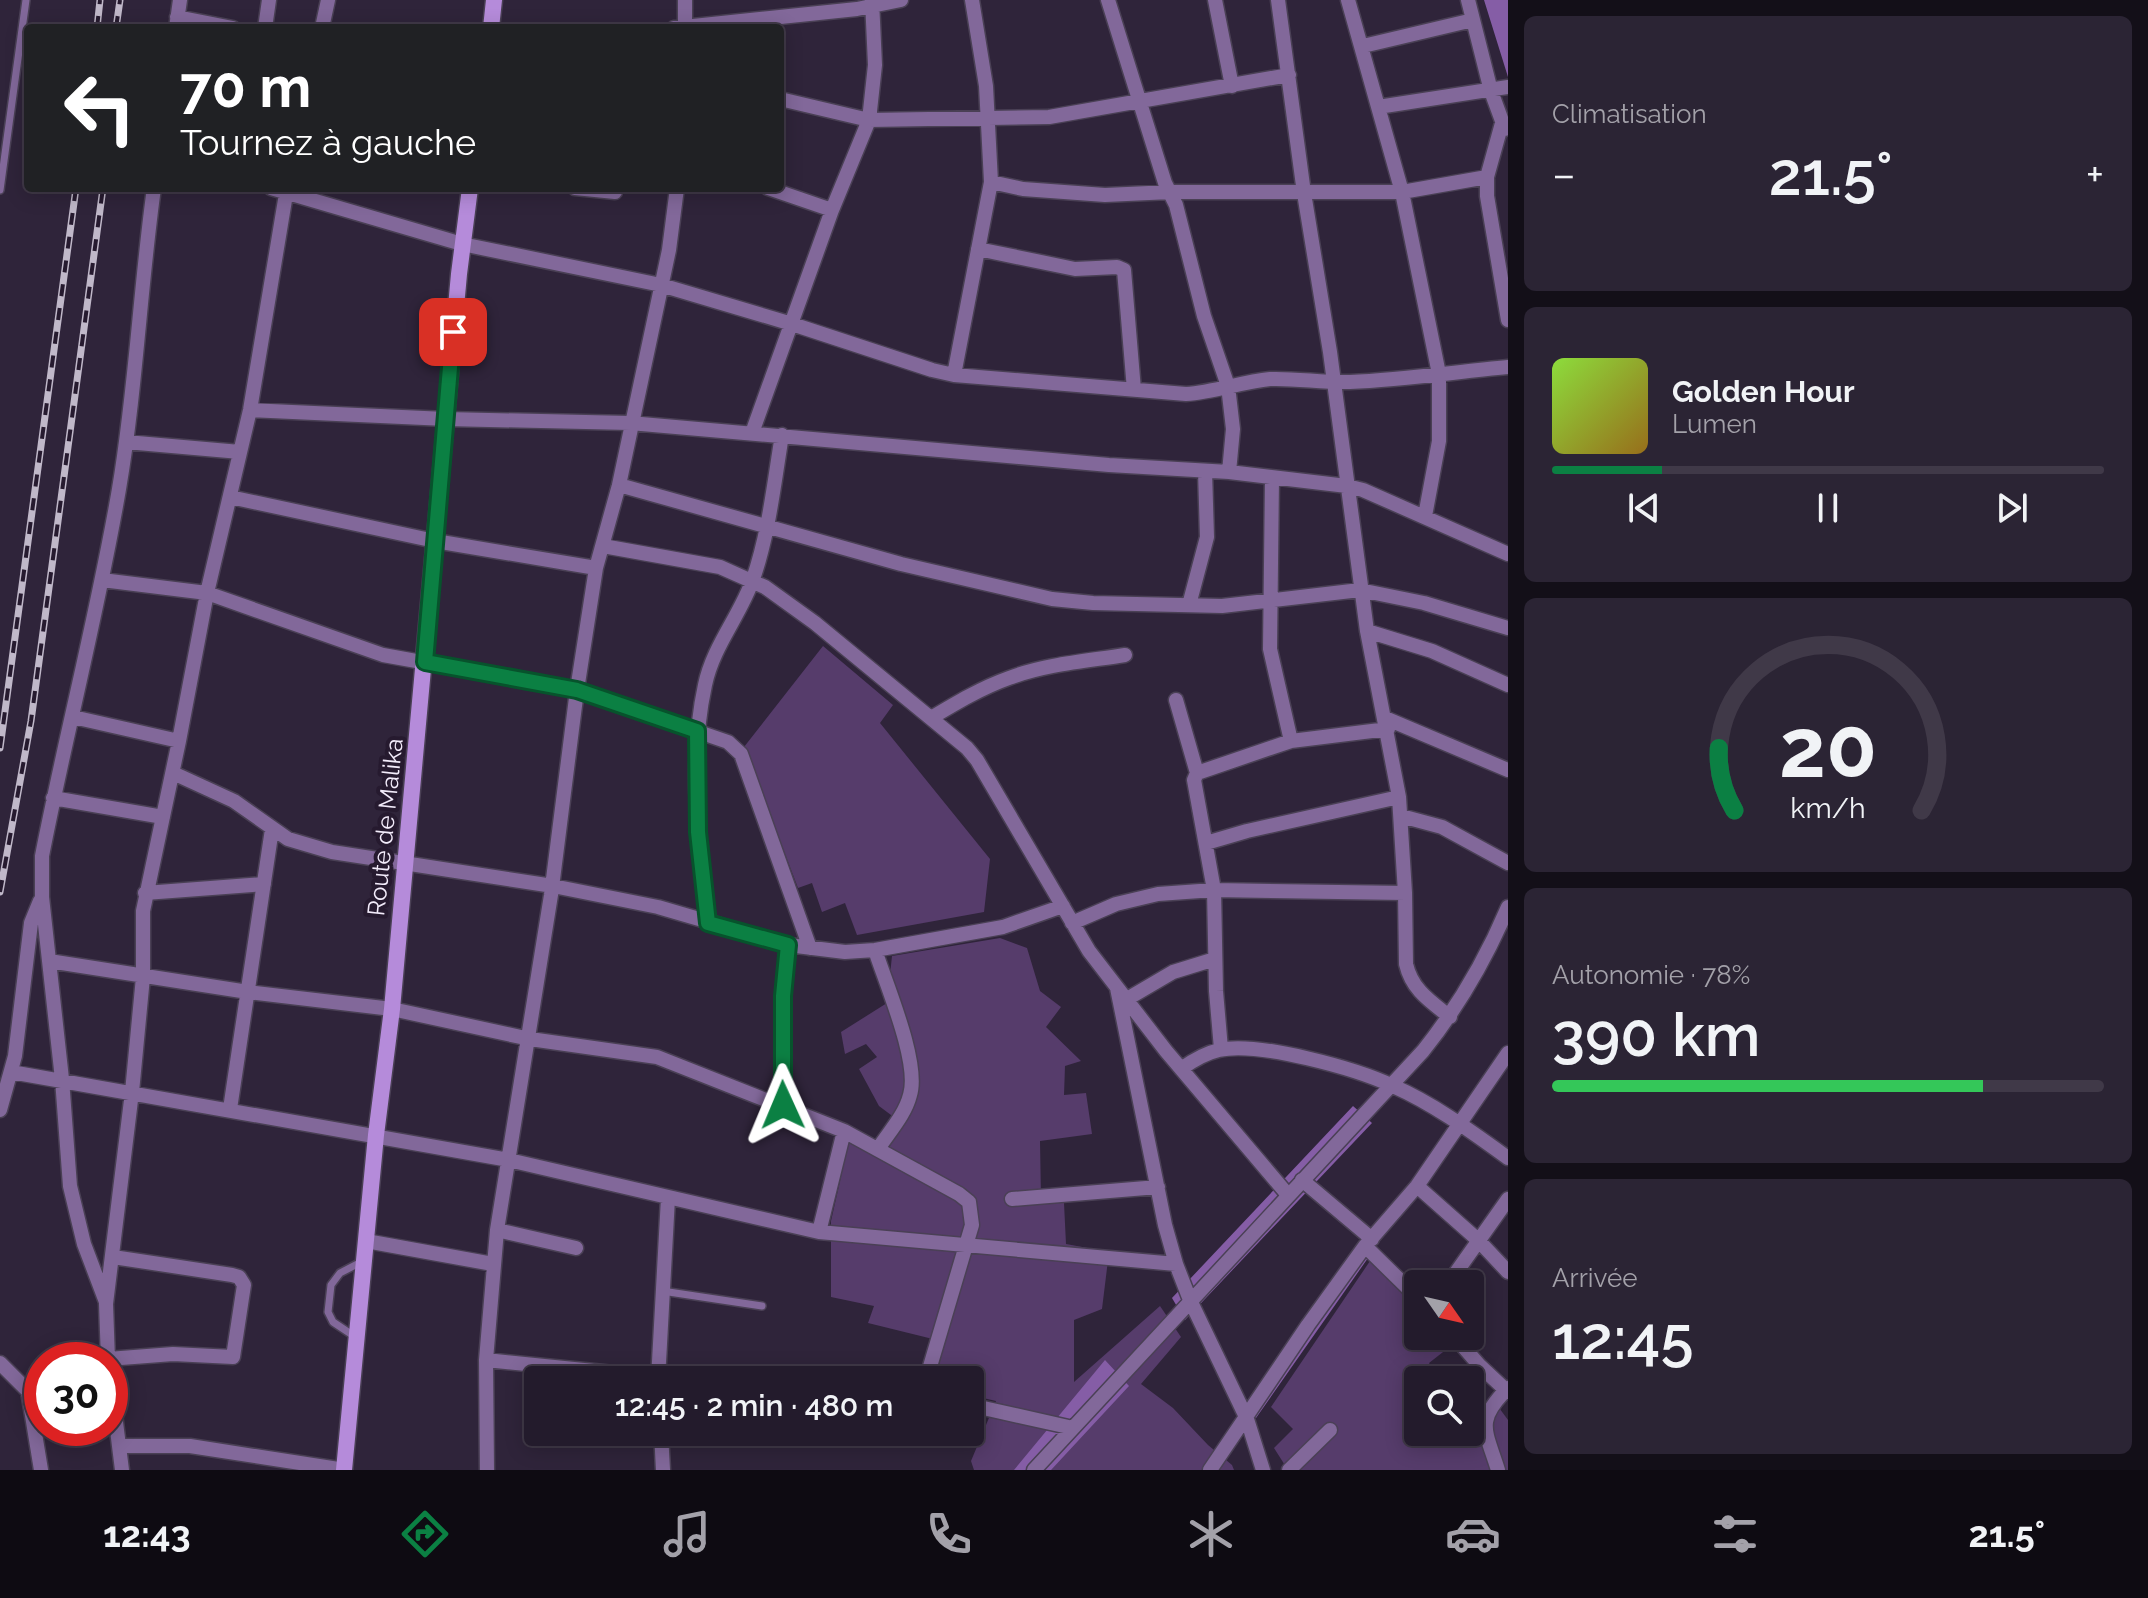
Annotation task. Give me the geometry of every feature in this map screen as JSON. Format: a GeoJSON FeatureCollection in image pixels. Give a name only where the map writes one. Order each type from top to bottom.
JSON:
{"type":"FeatureCollection","features":[{"type":"Feature","properties":{"kind":"main road"},"geometry":{"type":"LineString","coordinates":[[491,24],[494,0]]}},
{"type":"Feature","properties":{"kind":"main road","name":"Route de Malika"},"geometry":{"type":"LineString","coordinates":[[344,1470],[376,1135],[392,1009],[462,244],[469,192]]}},
{"type":"Feature","properties":{"kind":"street"},"geometry":{"type":"LineString","coordinates":[[177,22],[180,0]]}},
{"type":"Feature","properties":{"kind":"street"},"geometry":{"type":"LineString","coordinates":[[266,24],[269,0]]}},
{"type":"Feature","properties":{"kind":"street"},"geometry":{"type":"LineString","coordinates":[[323,24],[328,0]]}},
{"type":"Feature","properties":{"kind":"street"},"geometry":{"type":"LineString","coordinates":[[681,24],[685,0]]}},
{"type":"Feature","properties":{"kind":"street"},"geometry":{"type":"LineString","coordinates":[[705,24],[901,0]]}},
{"type":"Feature","properties":{"kind":"street"},"geometry":{"type":"LineString","coordinates":[[954,375],[991,182],[981,47],[972,0]]}},
{"type":"Feature","properties":{"kind":"street"},"geometry":{"type":"LineString","coordinates":[[1108,0],[1165,183],[1171,192],[1204,316],[1228,386],[1233,422],[1229,472]]}},
{"type":"Feature","properties":{"kind":"street"},"geometry":{"type":"LineString","coordinates":[[1215,0],[1232,86]]}},
{"type":"Feature","properties":{"kind":"street"},"geometry":{"type":"LineString","coordinates":[[1278,0],[1360,590],[1399,797],[1408,976],[1419,993],[1450,1017]]}},
{"type":"Feature","properties":{"kind":"street"},"geometry":{"type":"LineString","coordinates":[[1348,0],[1402,192],[1439,374],[1439,441],[1425,516]]}},
{"type":"Feature","properties":{"kind":"street"},"geometry":{"type":"LineString","coordinates":[[1468,0],[1491,91],[1505,130],[1487,177],[1491,228],[1508,320]]}},
{"type":"Feature","properties":{"kind":"street"},"geometry":{"type":"LineString","coordinates":[[752,433],[832,210],[869,120],[874,74],[872,3]]}},
{"type":"Feature","properties":{"kind":"street"},"geometry":{"type":"LineString","coordinates":[[1363,46],[1473,20]]}},
{"type":"Feature","properties":{"kind":"street"},"geometry":{"type":"LineString","coordinates":[[784,100],[869,120],[1049,117],[1289,75]]}},
{"type":"Feature","properties":{"kind":"street"},"geometry":{"type":"LineString","coordinates":[[1378,107],[1508,87]]}},
{"type":"Feature","properties":{"kind":"street"},"geometry":{"type":"LineString","coordinates":[[991,182],[1023,189],[1105,195],[1304,193],[1402,192],[1487,177]]}},
{"type":"Feature","properties":{"kind":"street"},"geometry":{"type":"LineString","coordinates":[[106,1304],[73,1203],[42,897],[42,856],[102,580],[126,442],[153,192]]}},
{"type":"Feature","properties":{"kind":"street"},"geometry":{"type":"LineString","coordinates":[[107,1342],[106,1304],[143,977],[145,893],[173,773],[207,593],[250,410],[286,192]]}},
{"type":"Feature","properties":{"kind":"street"},"geometry":{"type":"LineString","coordinates":[[293,192],[462,244],[661,285],[954,375],[1186,394],[1212,392],[1228,386],[1272,379],[1382,381],[1508,367]]}},
{"type":"Feature","properties":{"kind":"street"},"geometry":{"type":"LineString","coordinates":[[487,1470],[486,1360],[493,1264],[553,886],[577,690],[596,568],[619,485],[669,250],[676,192]]}},
{"type":"Feature","properties":{"kind":"street"},"geometry":{"type":"LineString","coordinates":[[780,192],[832,210]]}},
{"type":"Feature","properties":{"kind":"street"},"geometry":{"type":"LineString","coordinates":[[978,249],[1075,269],[1117,267],[1124,270],[1134,390]]}},
{"type":"Feature","properties":{"kind":"street"},"geometry":{"type":"LineString","coordinates":[[250,410],[630,423],[1109,465],[1229,472],[1347,486],[1425,516],[1508,554]]}},
{"type":"Feature","properties":{"kind":"street"},"geometry":{"type":"LineString","coordinates":[[708,923],[697,819],[697,731],[711,662],[752,580],[767,528],[782,435]]}},
{"type":"Feature","properties":{"kind":"street"},"geometry":{"type":"LineString","coordinates":[[126,442],[240,452]]}},
{"type":"Feature","properties":{"kind":"street"},"geometry":{"type":"LineString","coordinates":[[1189,605],[1207,537],[1205,471]]}},
{"type":"Feature","properties":{"kind":"street"},"geometry":{"type":"LineString","coordinates":[[1272,478],[1270,649],[1291,741]]}},
{"type":"Feature","properties":{"kind":"street"},"geometry":{"type":"LineString","coordinates":[[619,485],[901,564],[1052,599],[1222,606],[1360,590],[1424,603],[1508,628]]}},
{"type":"Feature","properties":{"kind":"street"},"geometry":{"type":"LineString","coordinates":[[230,497],[435,541],[596,568]]}},
{"type":"Feature","properties":{"kind":"street"},"geometry":{"type":"LineString","coordinates":[[603,546],[720,567],[752,580],[815,623],[977,760],[1072,923],[1122,993],[1181,1069],[1288,1195]]}},
{"type":"Feature","properties":{"kind":"street"},"geometry":{"type":"LineString","coordinates":[[102,580],[207,593],[383,655],[577,690],[728,742],[741,754],[810,948]]}},
{"type":"Feature","properties":{"kind":"street"},"geometry":{"type":"LineString","coordinates":[[1367,631],[1432,651],[1508,685]]}},
{"type":"Feature","properties":{"kind":"street"},"geometry":{"type":"LineString","coordinates":[[931,718],[979,690],[1011,677],[1125,655]]}},
{"type":"Feature","properties":{"kind":"street"},"geometry":{"type":"LineString","coordinates":[[1176,700],[1197,773],[1194,780],[1214,890],[1221,1049]]}},
{"type":"Feature","properties":{"kind":"street"},"geometry":{"type":"LineString","coordinates":[[73,717],[179,741]]}},
{"type":"Feature","properties":{"kind":"street"},"geometry":{"type":"LineString","coordinates":[[1197,773],[1291,741],[1386,724],[1508,770]]}},
{"type":"Feature","properties":{"kind":"street"},"geometry":{"type":"LineString","coordinates":[[173,773],[234,801],[272,829],[299,843],[332,852],[553,886],[658,907],[788,945],[845,952],[875,950],[1003,927],[1063,906]]}},
{"type":"Feature","properties":{"kind":"street"},"geometry":{"type":"LineString","coordinates":[[1206,843],[1399,797]]}},
{"type":"Feature","properties":{"kind":"street"},"geometry":{"type":"LineString","coordinates":[[53,798],[163,817]]}},
{"type":"Feature","properties":{"kind":"street"},"geometry":{"type":"LineString","coordinates":[[1401,816],[1442,827],[1508,863]]}},
{"type":"Feature","properties":{"kind":"street"},"geometry":{"type":"LineString","coordinates":[[230,1109],[272,829]]}},
{"type":"Feature","properties":{"kind":"street"},"geometry":{"type":"LineString","coordinates":[[145,893],[264,884]]}},
{"type":"Feature","properties":{"kind":"street"},"geometry":{"type":"LineString","coordinates":[[1072,923],[1140,897],[1214,890],[1405,893]]}},
{"type":"Feature","properties":{"kind":"street"},"geometry":{"type":"LineString","coordinates":[[0,1110],[15,1056],[31,923],[42,897]]}},
{"type":"Feature","properties":{"kind":"street"},"geometry":{"type":"LineString","coordinates":[[1034,1470],[1393,1085],[1450,1017],[1486,955],[1508,907]]}},
{"type":"Feature","properties":{"kind":"street"},"geometry":{"type":"LineString","coordinates":[[783,1105],[783,996],[788,945]]}},
{"type":"Feature","properties":{"kind":"street"},"geometry":{"type":"LineString","coordinates":[[875,950],[912,1064],[911,1093],[903,1112],[878,1149]]}},
{"type":"Feature","properties":{"kind":"street"},"geometry":{"type":"LineString","coordinates":[[1122,993],[1215,959]]}},
{"type":"Feature","properties":{"kind":"street"},"geometry":{"type":"LineString","coordinates":[[49,961],[248,992],[392,1009],[530,1039],[657,1057],[844,1131],[969,1202],[972,1225],[930,1366]]}},
{"type":"Feature","properties":{"kind":"street"},"geometry":{"type":"LineString","coordinates":[[1122,993],[1158,1187],[1176,1264],[1247,1419],[1263,1470]]}},
{"type":"Feature","properties":{"kind":"street"},"geometry":{"type":"LineString","coordinates":[[1181,1069],[1221,1049],[1303,1056],[1393,1085],[1459,1123],[1508,1158]]}},
{"type":"Feature","properties":{"kind":"street"},"geometry":{"type":"LineString","coordinates":[[1210,1470],[1308,1325],[1369,1242],[1417,1186],[1508,1053]]}},
{"type":"Feature","properties":{"kind":"street"},"geometry":{"type":"LineString","coordinates":[[11,1072],[509,1160],[819,1232],[1176,1264]]}},
{"type":"Feature","properties":{"kind":"street"},"geometry":{"type":"LineString","coordinates":[[819,1232],[844,1131]]}},
{"type":"Feature","properties":{"kind":"street"},"geometry":{"type":"LineString","coordinates":[[1302,1180],[1369,1242],[1404,1282]]}},
{"type":"Feature","properties":{"kind":"street"},"geometry":{"type":"LineString","coordinates":[[1417,1186],[1478,1240],[1508,1272]]}},
{"type":"Feature","properties":{"kind":"street"},"geometry":{"type":"LineString","coordinates":[[1012,1199],[1158,1187]]}},
{"type":"Feature","properties":{"kind":"street"},"geometry":{"type":"LineString","coordinates":[[659,1366],[668,1198]]}},
{"type":"Feature","properties":{"kind":"street"},"geometry":{"type":"LineString","coordinates":[[1458,1270],[1508,1199]]}},
{"type":"Feature","properties":{"kind":"street"},"geometry":{"type":"LineString","coordinates":[[497,1230],[576,1248]]}},
{"type":"Feature","properties":{"kind":"street"},"geometry":{"type":"LineString","coordinates":[[366,1241],[493,1264]]}},
{"type":"Feature","properties":{"kind":"street"},"geometry":{"type":"LineString","coordinates":[[113,1257],[232,1275],[239,1277],[244,1285],[233,1357],[160,1354],[128,1358]]}},
{"type":"Feature","properties":{"kind":"street"},"geometry":{"type":"LineString","coordinates":[[1466,1350],[1507,1390],[1490,1406],[1485,1419],[1498,1470]]}},
{"type":"Feature","properties":{"kind":"street"},"geometry":{"type":"LineString","coordinates":[[486,1360],[540,1366]]}},
{"type":"Feature","properties":{"kind":"street"},"geometry":{"type":"LineString","coordinates":[[0,1363],[24,1382]]}},
{"type":"Feature","properties":{"kind":"street"},"geometry":{"type":"LineString","coordinates":[[984,1408],[1073,1428]]}},
{"type":"Feature","properties":{"kind":"street"},"geometry":{"type":"LineString","coordinates":[[1289,1470],[1330,1430]]}},
{"type":"Feature","properties":{"kind":"street"},"geometry":{"type":"LineString","coordinates":[[39,1446],[41,1470]]}},
{"type":"Feature","properties":{"kind":"street"},"geometry":{"type":"LineString","coordinates":[[119,1446],[122,1470]]}},
{"type":"Feature","properties":{"kind":"street"},"geometry":{"type":"LineString","coordinates":[[128,1446],[190,1446],[344,1470]]}},
{"type":"Feature","properties":{"kind":"street"},"geometry":{"type":"LineString","coordinates":[[662,1446],[663,1470]]}},
{"type":"Feature","properties":{"kind":"lane"},"geometry":{"type":"LineString","coordinates":[[0,190],[26,0]]}},
{"type":"Feature","properties":{"kind":"lane"},"geometry":{"type":"LineString","coordinates":[[357,1338],[333,1322],[328,1312],[331,1285],[340,1273],[365,1260]]}},
{"type":"Feature","properties":{"kind":"lane"},"geometry":{"type":"LineString","coordinates":[[662,1291],[762,1306]]}},
{"type":"Feature","properties":{"kind":"shaded area"},"geometry":{"type":"Polygon","coordinates":[[[1484,0],[1508,0],[1508,77],[1484,0]]]}},
{"type":"Feature","properties":{"kind":"shaded area"},"geometry":{"type":"Polygon","coordinates":[[[823,646],[893,705],[880,723],[990,859],[984,912],[857,935],[845,903],[822,912],[812,883],[798,888],[744,747],[823,646]]]}},
{"type":"Feature","properties":{"kind":"shaded area"},"geometry":{"type":"Polygon","coordinates":[[[1000,938],[1027,948],[1040,991],[1061,1007],[1046,1027],[1081,1061],[1065,1066],[1064,1095],[1086,1093],[1092,1134],[1040,1141],[1041,1199],[1064,1203],[1066,1244],[1109,1252],[1102,1309],[1074,1320],[1074,1382],[1160,1306],[1181,1337],[1141,1384],[1173,1408],[1234,1470],[974,1470],[971,1461],[977,1446],[984,1446],[984,1430],[996,1401],[984,1398],[984,1366],[939,1366],[945,1342],[868,1323],[874,1306],[831,1297],[831,1221],[851,1132],[888,1149],[903,1124],[879,1106],[859,1069],[877,1057],[866,1044],[845,1054],[841,1032],[887,1003],[892,956],[1000,938]]]}},
{"type":"Feature","properties":{"kind":"shaded area"},"geometry":{"type":"Polygon","coordinates":[[[1353,1106],[1372,1123],[1185,1320],[1172,1298],[1353,1106]]]}},
{"type":"Feature","properties":{"kind":"shaded area"},"geometry":{"type":"Polygon","coordinates":[[[1361,1239],[1375,1248],[1256,1418],[1243,1407],[1361,1239]]]}},
{"type":"Feature","properties":{"kind":"shaded area"},"geometry":{"type":"Polygon","coordinates":[[[1370,1261],[1404,1296],[1404,1350],[1446,1350],[1429,1363],[1431,1366],[1404,1366],[1404,1446],[1484,1446],[1484,1414],[1497,1405],[1508,1420],[1508,1470],[1288,1470],[1274,1448],[1293,1429],[1271,1407],[1370,1261]]]}},
{"type":"Feature","properties":{"kind":"shaded area"},"geometry":{"type":"Polygon","coordinates":[[[1105,1360],[1129,1386],[1051,1470],[1014,1470],[1105,1360]]]}},
{"type":"Feature","properties":{"kind":"railway"},"geometry":{"type":"LineString","coordinates":[[97,24],[100,0]]}},
{"type":"Feature","properties":{"kind":"railway"},"geometry":{"type":"LineString","coordinates":[[117,24],[120,0]]}},
{"type":"Feature","properties":{"kind":"railway"},"geometry":{"type":"LineString","coordinates":[[0,748],[75,192]]}},
{"type":"Feature","properties":{"kind":"railway"},"geometry":{"type":"LineString","coordinates":[[0,892],[31,721],[102,192]]}},
{"type":"Feature","properties":{"kind":"route"},"geometry":{"type":"LineString","coordinates":[[453,332],[425,662],[577,690],[697,731],[698,832],[708,923],[788,945],[783,996],[783,1105]]}}]}
